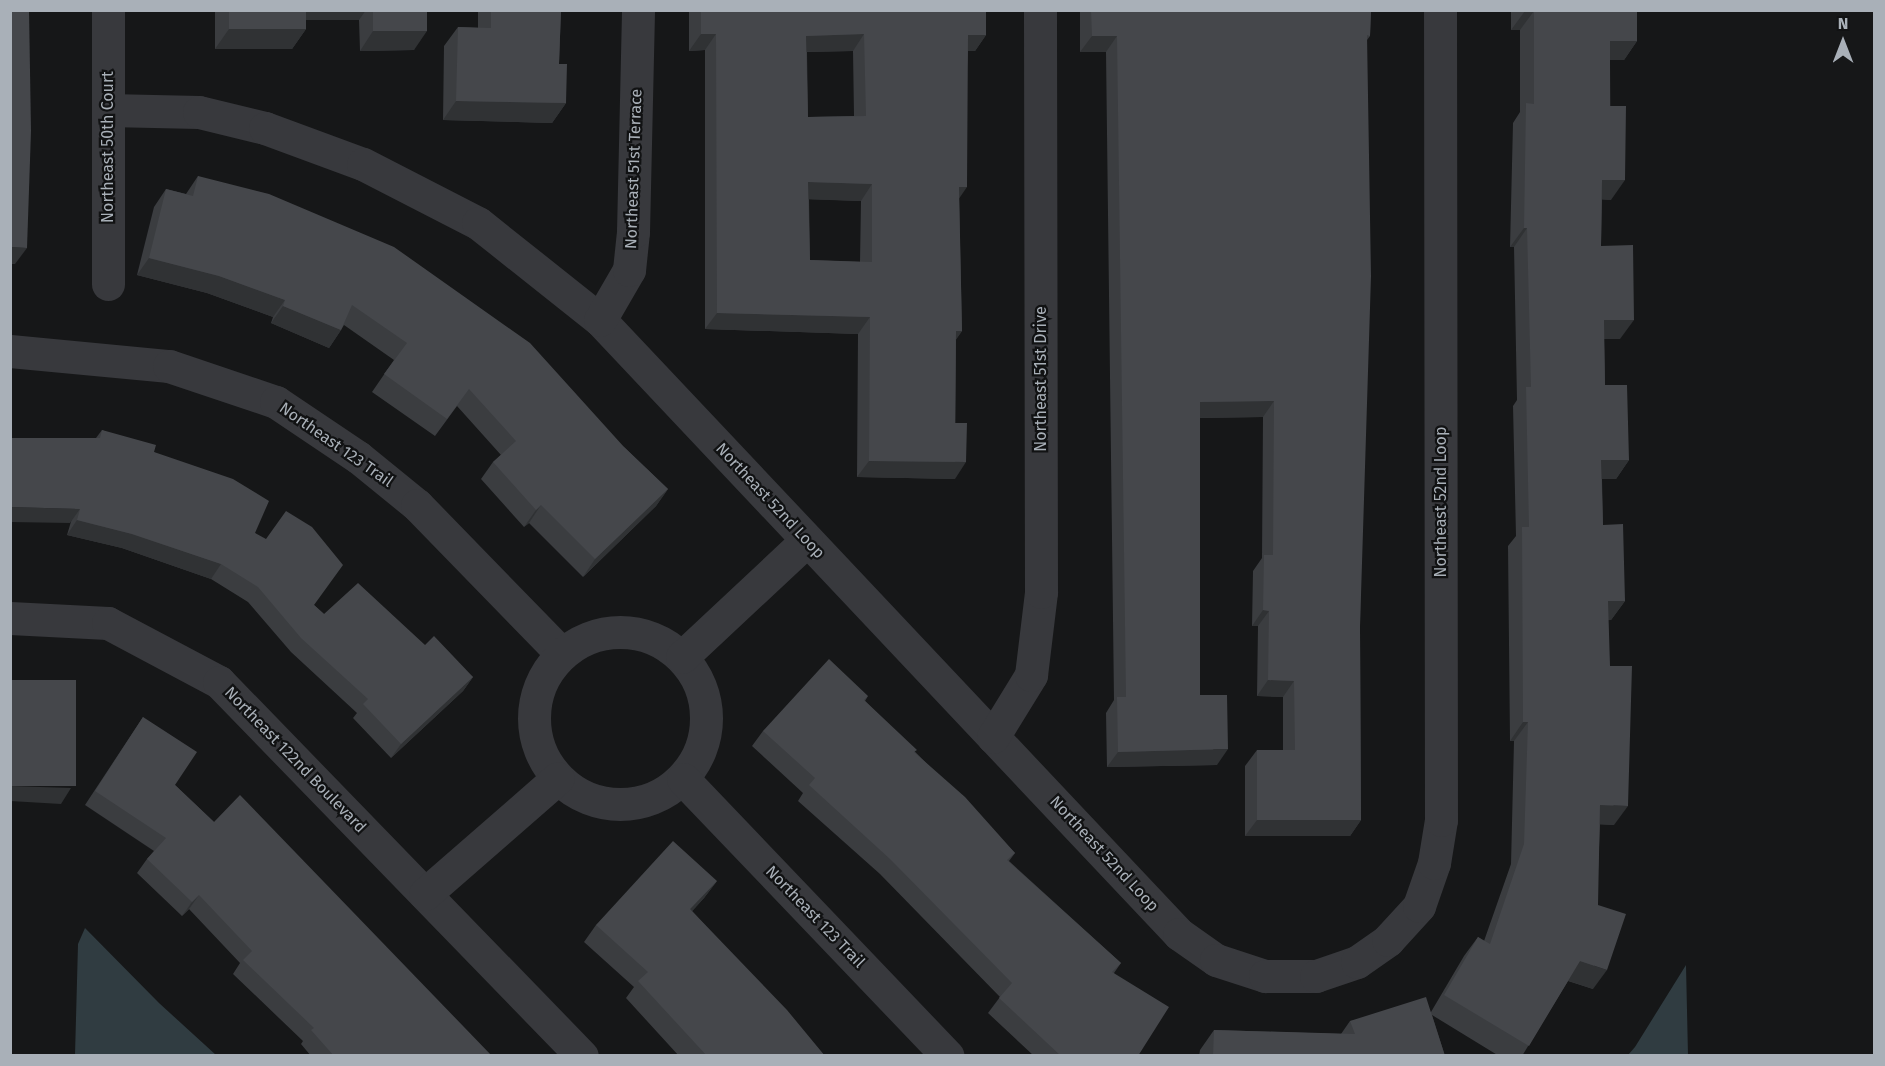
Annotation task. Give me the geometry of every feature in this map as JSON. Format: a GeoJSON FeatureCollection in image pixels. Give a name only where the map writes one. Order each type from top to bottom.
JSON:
{"type":"FeatureCollection","features":[{"type":"Feature","properties":{"kind":"street","name":"Northeast 50th Court"},"geometry":{"type":"LineString","coordinates":[[108,10],[108,284]]}},
{"type":"Feature","properties":{"kind":"street","name":"Northeast 51st Terrace"},"geometry":{"type":"LineString","coordinates":[[600,320],[629,270],[633,232],[638,10]]}},
{"type":"Feature","properties":{"kind":"street","name":"Northeast 51st Drive"},"geometry":{"type":"LineString","coordinates":[[993,737],[1031,675],[1041,592],[1040,10]]}},
{"type":"Feature","properties":{"kind":"street","name":"Northeast 52nd Loop"},"geometry":{"type":"LineString","coordinates":[[108,110],[199,112],[265,128],[363,164],[478,223],[600,320],[1179,934],[1216,960],[1265,976],[1316,976],[1357,962],[1388,940],[1419,906],[1434,864],[1441,820],[1440,10]]}},
{"type":"Feature","properties":{"kind":"street","name":"Northeast 123 Trail"},"geometry":{"type":"LineString","coordinates":[[10,351],[168,366],[276,402],[358,457],[417,505],[562,654]]}},
{"type":"Feature","properties":{"kind":"street"},"geometry":{"type":"LineString","coordinates":[[682,657],[806,541]]}},
{"type":"Feature","properties":{"kind":"street","name":"Northeast 122nd Boulevard"},"geometry":{"type":"LineString","coordinates":[[10,618],[108,623],[219,682],[582,1056]]}},
{"type":"Feature","properties":{"kind":"street"},"geometry":{"type":"LineString","coordinates":[[627,633],[661,642],[682,657],[698,679],[706,705],[706,731],[701,748],[683,779],[660,795],[634,804],[606,804],[580,795],[558,778],[542,755],[534,720],[535,701],[545,675],[562,654],[584,640],[627,633]]}},
{"type":"Feature","properties":{"kind":"street"},"geometry":{"type":"LineString","coordinates":[[425,894],[558,778]]}},
{"type":"Feature","properties":{"kind":"street","name":"Northeast 123 Trail"},"geometry":{"type":"LineString","coordinates":[[683,779],[948,1056]]}},
{"type":"Feature","properties":{"kind":"shaded area"},"geometry":{"type":"Polygon","coordinates":[[[85,928],[159,1003],[216,1055],[75,1055],[78,944],[85,928]]]}},
{"type":"Feature","properties":{"kind":"shaded area"},"geometry":{"type":"Polygon","coordinates":[[[1686,965],[1688,1055],[1628,1055],[1635,1047],[1686,965]]]}},
{"type":"Feature","properties":{"kind":"building"},"geometry":{"type":"Polygon","coordinates":[[[10,10],[29,10],[31,131],[27,248],[10,247],[10,10]]]}},
{"type":"Feature","properties":{"kind":"building"},"geometry":{"type":"Polygon","coordinates":[[[229,10],[306,10],[306,29],[229,29],[229,10]]]}},
{"type":"Feature","properties":{"kind":"building"},"geometry":{"type":"Polygon","coordinates":[[[373,10],[427,10],[427,31],[373,31],[373,10]]]}},
{"type":"Feature","properties":{"kind":"building"},"geometry":{"type":"Polygon","coordinates":[[[491,10],[561,10],[559,64],[567,64],[566,103],[456,101],[458,27],[491,28],[491,10]]]}},
{"type":"Feature","properties":{"kind":"building"},"geometry":{"type":"Polygon","coordinates":[[[701,10],[986,10],[986,35],[968,35],[967,187],[959,187],[962,331],[956,331],[955,423],[967,423],[966,462],[869,461],[870,317],[717,313],[716,34],[701,34],[701,10]],[[864,34],[806,36],[808,117],[866,116],[864,34]],[[808,182],[810,260],[872,262],[872,184],[808,182]]]}},
{"type":"Feature","properties":{"kind":"building"},"geometry":{"type":"Polygon","coordinates":[[[1091,10],[1371,10],[1370,36],[1367,35],[1371,276],[1360,627],[1361,820],[1257,820],[1257,750],[1295,750],[1294,681],[1268,680],[1269,611],[1263,610],[1264,555],[1273,555],[1274,401],[1200,402],[1200,695],[1227,695],[1228,749],[1118,752],[1117,697],[1126,697],[1117,36],[1092,36],[1091,10]]]}},
{"type":"Feature","properties":{"kind":"building"},"geometry":{"type":"Polygon","coordinates":[[[1525,10],[1637,10],[1637,41],[1610,41],[1610,106],[1626,106],[1625,180],[1602,180],[1601,246],[1633,245],[1634,320],[1604,320],[1605,385],[1627,385],[1629,460],[1601,460],[1603,525],[1623,524],[1625,601],[1608,601],[1610,666],[1632,666],[1628,806],[1600,805],[1598,905],[1626,914],[1607,970],[1580,961],[1529,1046],[1444,995],[1478,937],[1490,944],[1524,844],[1528,722],[1523,722],[1522,527],[1529,527],[1526,387],[1531,387],[1527,228],[1524,228],[1526,103],[1534,104],[1534,11],[1525,10]]]}},
{"type":"Feature","properties":{"kind":"building"},"geometry":{"type":"Polygon","coordinates":[[[198,176],[269,194],[394,247],[530,343],[624,447],[668,489],[595,559],[541,505],[536,510],[493,462],[516,441],[469,389],[447,419],[384,374],[407,343],[352,305],[341,330],[283,306],[285,300],[219,276],[149,258],[166,189],[193,196],[198,176]]]}},
{"type":"Feature","properties":{"kind":"building"},"geometry":{"type":"Polygon","coordinates":[[[102,430],[156,445],[154,452],[233,479],[269,501],[255,533],[266,539],[286,511],[312,527],[343,565],[314,605],[324,614],[358,583],[425,645],[434,636],[473,677],[401,744],[363,704],[368,699],[301,638],[258,587],[221,564],[132,534],[77,520],[80,509],[10,507],[10,438],[100,438],[102,430]]]}},
{"type":"Feature","properties":{"kind":"building"},"geometry":{"type":"Polygon","coordinates":[[[829,659],[868,696],[864,700],[917,750],[914,752],[965,797],[1015,853],[1007,860],[1121,963],[1112,972],[1169,1007],[1138,1056],[1061,1056],[999,998],[1012,983],[890,859],[809,785],[815,778],[763,731],[829,659]]]}},
{"type":"Feature","properties":{"kind":"building"},"geometry":{"type":"Polygon","coordinates":[[[10,680],[76,680],[76,786],[10,786],[10,680]]]}},
{"type":"Feature","properties":{"kind":"building"},"geometry":{"type":"Polygon","coordinates":[[[143,717],[197,752],[175,785],[214,822],[240,795],[492,1056],[334,1056],[311,1030],[314,1028],[243,960],[252,951],[199,895],[192,902],[147,859],[166,838],[95,791],[143,717]]]}},
{"type":"Feature","properties":{"kind":"building"},"geometry":{"type":"Polygon","coordinates":[[[673,841],[717,881],[690,909],[787,1010],[825,1056],[707,1056],[638,981],[648,972],[596,925],[673,841]]]}},
{"type":"Feature","properties":{"kind":"building"},"geometry":{"type":"Polygon","coordinates":[[[1426,997],[1445,1056],[1213,1056],[1214,1030],[1355,1034],[1350,1021],[1426,997]]]}}]}
